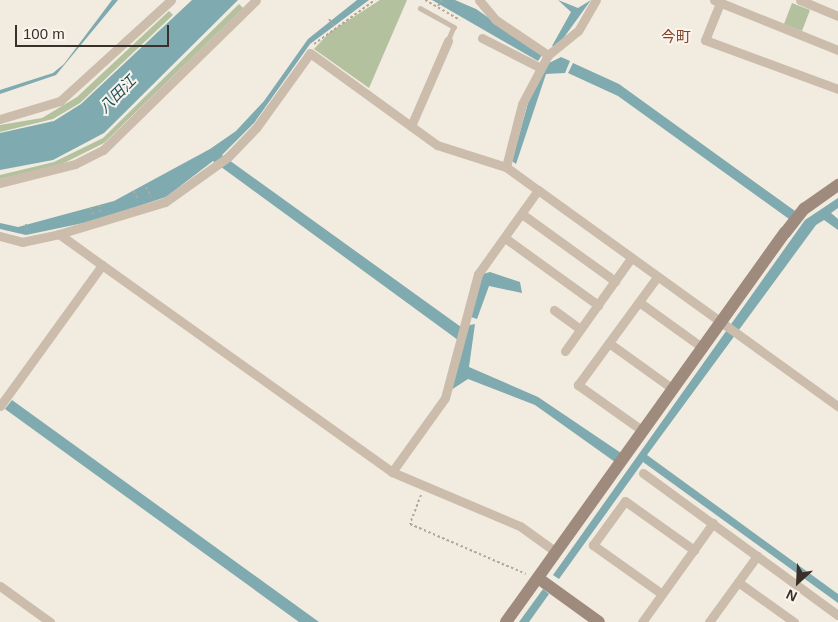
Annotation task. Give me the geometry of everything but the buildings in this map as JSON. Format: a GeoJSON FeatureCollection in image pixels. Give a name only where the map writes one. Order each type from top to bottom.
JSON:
{"type":"FeatureCollection","features":[{"type":"Feature","properties":{"kind":"street"},"geometry":{"type":"LineString","coordinates":[[0,119],[60,101],[171,0]]}},
{"type":"Feature","properties":{"kind":"street"},"geometry":{"type":"LineString","coordinates":[[0,184],[74,164],[103,150],[256,0]]}},
{"type":"Feature","properties":{"kind":"street"},"geometry":{"type":"LineString","coordinates":[[479,0],[496,20],[548,55]]}},
{"type":"Feature","properties":{"kind":"street"},"geometry":{"type":"LineString","coordinates":[[506,167],[522,104],[548,55],[578,31],[596,0]]}},
{"type":"Feature","properties":{"kind":"street"},"geometry":{"type":"LineString","coordinates":[[800,0],[838,16]]}},
{"type":"Feature","properties":{"kind":"street"},"geometry":{"type":"LineString","coordinates":[[838,50],[717,1],[706,40],[838,89]]}},
{"type":"Feature","properties":{"kind":"street"},"geometry":{"type":"LineString","coordinates":[[482,38],[542,68]]}},
{"type":"Feature","properties":{"kind":"street"},"geometry":{"type":"LineString","coordinates":[[411,126],[448,41]]}},
{"type":"Feature","properties":{"kind":"street"},"geometry":{"type":"LineString","coordinates":[[0,236],[22,242],[59,234],[165,202],[228,157],[256,128],[310,53],[437,145],[506,167],[838,406]]}},
{"type":"Feature","properties":{"kind":"street"},"geometry":{"type":"LineString","coordinates":[[506,622],[703,348],[730,328],[804,209],[838,185]]}},
{"type":"Feature","properties":{"kind":"street"},"geometry":{"type":"LineString","coordinates":[[392,472],[445,398],[478,274],[538,190]]}},
{"type":"Feature","properties":{"kind":"street"},"geometry":{"type":"LineString","coordinates":[[522,214],[615,281]]}},
{"type":"Feature","properties":{"kind":"street"},"geometry":{"type":"LineString","coordinates":[[59,234],[392,472],[520,526],[556,552]]}},
{"type":"Feature","properties":{"kind":"street"},"geometry":{"type":"LineString","coordinates":[[505,238],[598,305]]}},
{"type":"Feature","properties":{"kind":"street"},"geometry":{"type":"LineString","coordinates":[[565,351],[631,258]]}},
{"type":"Feature","properties":{"kind":"street"},"geometry":{"type":"LineString","coordinates":[[0,406],[102,265]]}},
{"type":"Feature","properties":{"kind":"street"},"geometry":{"type":"LineString","coordinates":[[643,431],[578,385],[657,277]]}},
{"type":"Feature","properties":{"kind":"street"},"geometry":{"type":"LineString","coordinates":[[639,302],[703,348]]}},
{"type":"Feature","properties":{"kind":"street"},"geometry":{"type":"LineString","coordinates":[[554,310],[580,329]]}},
{"type":"Feature","properties":{"kind":"street"},"geometry":{"type":"LineString","coordinates":[[609,343],[673,389]]}},
{"type":"Feature","properties":{"kind":"street"},"geometry":{"type":"LineString","coordinates":[[643,473],[838,615]]}},
{"type":"Feature","properties":{"kind":"street"},"geometry":{"type":"LineString","coordinates":[[662,594],[593,546],[625,501],[694,550]]}},
{"type":"Feature","properties":{"kind":"street"},"geometry":{"type":"LineString","coordinates":[[642,622],[713,523]]}},
{"type":"Feature","properties":{"kind":"street"},"geometry":{"type":"LineString","coordinates":[[709,622],[757,556]]}},
{"type":"Feature","properties":{"kind":"street"},"geometry":{"type":"LineString","coordinates":[[538,578],[599,622]]}},
{"type":"Feature","properties":{"kind":"street"},"geometry":{"type":"LineString","coordinates":[[738,582],[794,622]]}},
{"type":"Feature","properties":{"kind":"street"},"geometry":{"type":"LineString","coordinates":[[0,586],[50,622]]}},
{"type":"Feature","properties":{"kind":"lane"},"geometry":{"type":"LineString","coordinates":[[420,8],[454,27],[448,41]]}},
{"type":"Feature","properties":{"kind":"path"},"geometry":{"type":"LineString","coordinates":[[310,53],[311,47],[334,26],[375,0]]}},
{"type":"Feature","properties":{"kind":"path"},"geometry":{"type":"LineString","coordinates":[[425,0],[460,20]]}},
{"type":"Feature","properties":{"kind":"path"},"geometry":{"type":"LineString","coordinates":[[438,7],[442,0]]}},
{"type":"Feature","properties":{"kind":"path"},"geometry":{"type":"LineString","coordinates":[[329,19],[334,26]]}},
{"type":"Feature","properties":{"kind":"path"},"geometry":{"type":"LineString","coordinates":[[424,486],[410,524],[538,578]]}},
{"type":"Feature","properties":{"kind":"green space"},"geometry":{"type":"Polygon","coordinates":[[[380,0],[407,0],[369,88],[314,49],[330,32],[380,0]]]}},
{"type":"Feature","properties":{"kind":"green space"},"geometry":{"type":"Polygon","coordinates":[[[792,3],[810,10],[802,31],[784,24],[792,3]]]}},
{"type":"Feature","properties":{"kind":"green space"},"geometry":{"type":"Polygon","coordinates":[[[239,4],[243,8],[104,143],[60,165],[0,179],[0,175],[54,162],[103,138],[239,4]]]}},
{"type":"Feature","properties":{"kind":"green space"},"geometry":{"type":"Polygon","coordinates":[[[169,11],[173,15],[80,103],[53,119],[0,132],[0,125],[42,118],[77,97],[169,11]]]}},
{"type":"Feature","properties":{"kind":"water"},"geometry":{"type":"Polygon","coordinates":[[[112,0],[118,0],[56,75],[0,94],[0,90],[53,73],[64,64],[112,0]]]}},
{"type":"Feature","properties":{"kind":"water","name":"八田江"},"geometry":{"type":"Polygon","coordinates":[[[192,0],[238,0],[104,133],[53,160],[0,170],[0,133],[54,121],[81,104],[192,0]]]}},
{"type":"Feature","properties":{"kind":"water"},"geometry":{"type":"Polygon","coordinates":[[[357,0],[369,0],[310,44],[254,123],[222,155],[461,327],[475,324],[469,367],[538,397],[621,453],[615,462],[535,405],[468,379],[451,390],[458,340],[213,161],[166,197],[93,221],[26,235],[0,229],[0,223],[18,227],[114,201],[210,149],[236,131],[264,101],[308,39],[357,0]]]}},
{"type":"Feature","properties":{"kind":"water"},"geometry":{"type":"Polygon","coordinates":[[[432,0],[455,0],[476,9],[542,55],[538,61],[432,0]]]}},
{"type":"Feature","properties":{"kind":"water"},"geometry":{"type":"Polygon","coordinates":[[[558,0],[578,8],[591,0],[557,47],[552,46],[571,12],[558,0]]]}},
{"type":"Feature","properties":{"kind":"water"},"geometry":{"type":"Polygon","coordinates":[[[561,57],[570,61],[565,73],[546,74],[516,164],[512,161],[528,103],[549,63],[561,57]]]}},
{"type":"Feature","properties":{"kind":"water"},"geometry":{"type":"Polygon","coordinates":[[[573,63],[619,84],[795,211],[789,219],[618,96],[568,73],[573,63]]]}},
{"type":"Feature","properties":{"kind":"water"},"geometry":{"type":"Polygon","coordinates":[[[838,198],[838,208],[831,213],[838,219],[838,230],[824,220],[816,225],[647,455],[838,594],[838,603],[643,462],[559,579],[553,575],[805,220],[838,198]]]}},
{"type":"Feature","properties":{"kind":"water"},"geometry":{"type":"Polygon","coordinates":[[[490,272],[520,282],[522,293],[489,286],[477,319],[471,317],[483,274],[490,272]]]}},
{"type":"Feature","properties":{"kind":"water"},"geometry":{"type":"Polygon","coordinates":[[[12,400],[319,622],[299,622],[5,409],[12,400]]]}},
{"type":"Feature","properties":{"kind":"water"},"geometry":{"type":"Polygon","coordinates":[[[543,589],[549,594],[529,622],[519,622],[543,589]]]}},
{"type":"Feature","properties":{"kind":"district","name":"今町"},"geometry":{"type":"Point","coordinates":[676,37]}}]}
